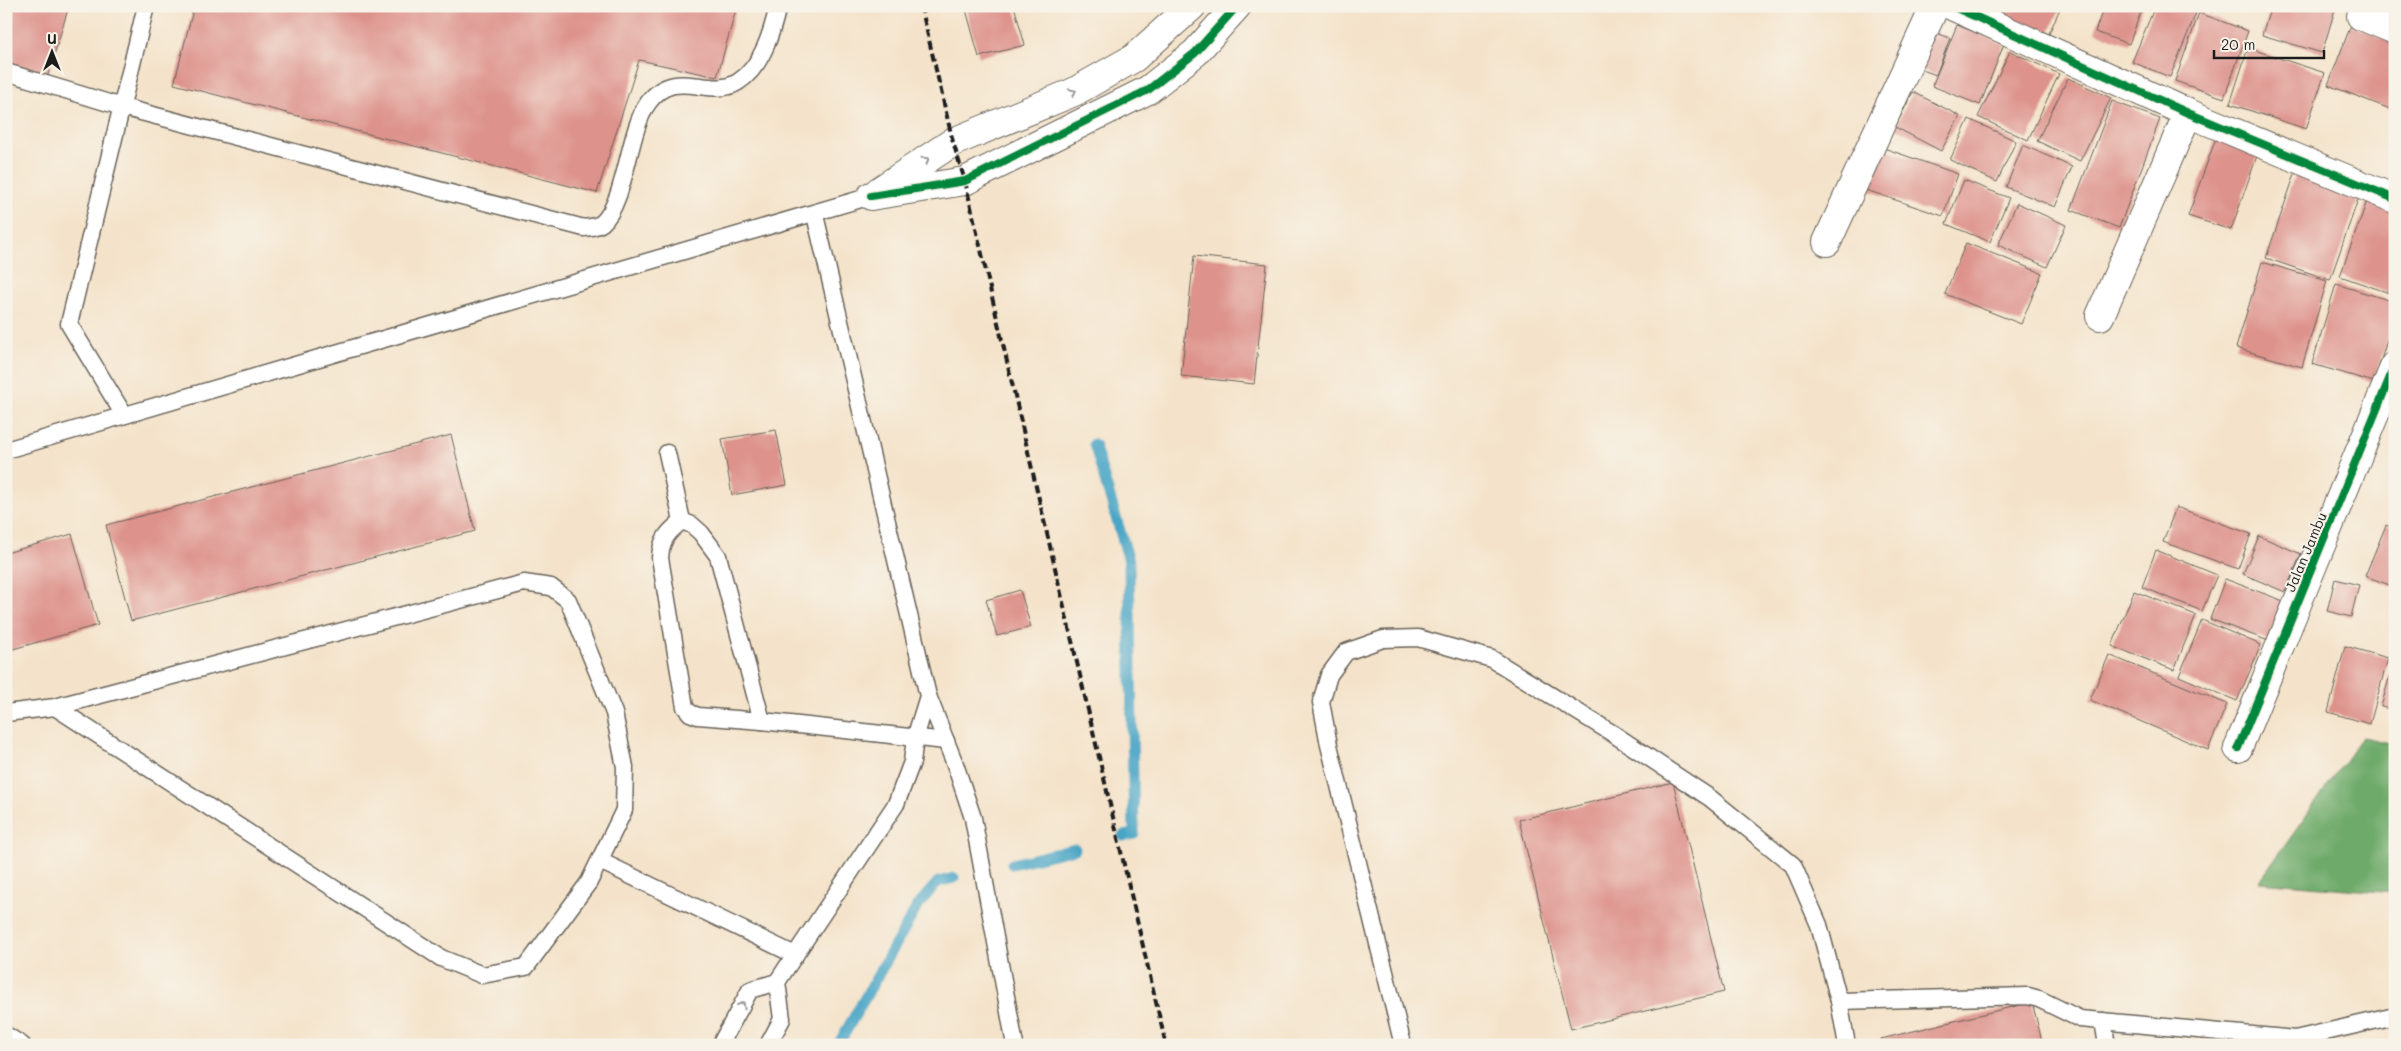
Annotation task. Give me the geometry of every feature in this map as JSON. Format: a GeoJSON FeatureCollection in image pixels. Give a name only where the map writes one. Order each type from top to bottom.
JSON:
{"type":"FeatureCollection","features":[{"type":"Feature","properties":{"kind":"street"},"geometry":{"type":"LineString","coordinates":[[871,196],[953,142],[1074,92],[1134,58],[1192,6]]}},
{"type":"Feature","properties":{"kind":"street"},"geometry":{"type":"LineString","coordinates":[[871,196],[965,181],[1148,90],[1195,53],[1237,6]]}},
{"type":"Feature","properties":{"kind":"street"},"geometry":{"type":"LineString","coordinates":[[1827,242],[1936,6]]}},
{"type":"Feature","properties":{"kind":"street"},"geometry":{"type":"LineString","coordinates":[[1952,6],[2188,113],[2395,199]]}},
{"type":"Feature","properties":{"kind":"street"},"geometry":{"type":"LineString","coordinates":[[2361,16],[2395,30]]}},
{"type":"Feature","properties":{"kind":"street"},"geometry":{"type":"LineString","coordinates":[[2100,316],[2188,113]]}},
{"type":"Feature","properties":{"kind":"street","name":"Jalan Jambu"},"geometry":{"type":"LineString","coordinates":[[2238,748],[2395,365]]}},
{"type":"Feature","properties":{"kind":"lane"},"geometry":{"type":"LineString","coordinates":[[124,415],[69,324],[146,6]]}},
{"type":"Feature","properties":{"kind":"lane"},"geometry":{"type":"LineString","coordinates":[[6,72],[122,107],[584,228],[596,226],[602,222],[612,208],[640,119],[647,104],[661,88],[685,84],[721,87],[737,83],[750,73],[763,51],[778,6]]}},
{"type":"Feature","properties":{"kind":"lane"},"geometry":{"type":"LineString","coordinates":[[6,450],[815,215],[871,196]]}},
{"type":"Feature","properties":{"kind":"lane"},"geometry":{"type":"LineString","coordinates":[[815,215],[928,696],[973,818],[1014,1045]]}},
{"type":"Feature","properties":{"kind":"lane"},"geometry":{"type":"LineString","coordinates":[[667,453],[682,521]]}},
{"type":"Feature","properties":{"kind":"lane"},"geometry":{"type":"LineString","coordinates":[[682,521],[666,533],[660,545],[660,558],[685,707],[690,713],[698,716],[946,741]]}},
{"type":"Feature","properties":{"kind":"lane"},"geometry":{"type":"LineString","coordinates":[[682,521],[692,525],[701,533],[718,556],[762,721]]}},
{"type":"Feature","properties":{"kind":"lane"},"geometry":{"type":"LineString","coordinates":[[6,713],[55,707],[524,583],[551,587],[568,600],[614,713],[625,767],[624,810],[590,882],[526,967],[482,975],[441,958],[55,707]]}},
{"type":"Feature","properties":{"kind":"lane"},"geometry":{"type":"LineString","coordinates":[[1403,1045],[1331,755],[1321,702],[1329,675],[1346,652],[1382,639],[1418,638],[1492,659],[1612,733],[1717,804],[1793,865],[1819,925],[1839,1001],[1847,1045]]}},
{"type":"Feature","properties":{"kind":"lane"},"geometry":{"type":"LineString","coordinates":[[720,1045],[750,990],[777,982],[896,804],[912,762],[915,738],[928,696]]}},
{"type":"Feature","properties":{"kind":"lane"},"geometry":{"type":"LineString","coordinates":[[600,861],[795,955]]}},
{"type":"Feature","properties":{"kind":"lane"},"geometry":{"type":"LineString","coordinates":[[768,1045],[782,1019],[777,982]]}},
{"type":"Feature","properties":{"kind":"lane"},"geometry":{"type":"LineString","coordinates":[[1839,1001],[2028,996],[2039,999],[2074,1017],[2210,1038],[2294,1039],[2395,1016]]}},
{"type":"Feature","properties":{"kind":"lane"},"geometry":{"type":"LineString","coordinates":[[2103,1021],[2107,1045]]}},
{"type":"Feature","properties":{"kind":"lane"},"geometry":{"type":"LineString","coordinates":[[6,1035],[22,1045]]}},
{"type":"Feature","properties":{"kind":"green space"},"geometry":{"type":"Polygon","coordinates":[[[2362,737],[2395,744],[2395,893],[2259,882],[2362,737]]]}},
{"type":"Feature","properties":{"kind":"building"},"geometry":{"type":"Polygon","coordinates":[[[6,6],[69,6],[47,78],[6,65],[6,6]]]}},
{"type":"Feature","properties":{"kind":"building"},"geometry":{"type":"Polygon","coordinates":[[[194,6],[737,6],[717,77],[639,60],[597,193],[174,84],[194,6]]]}},
{"type":"Feature","properties":{"kind":"building"},"geometry":{"type":"Polygon","coordinates":[[[965,6],[1014,6],[1025,45],[979,57],[965,6]]]}},
{"type":"Feature","properties":{"kind":"building"},"geometry":{"type":"Polygon","coordinates":[[[1977,6],[1998,6],[1994,14],[1977,6]]]}},
{"type":"Feature","properties":{"kind":"building"},"geometry":{"type":"Polygon","coordinates":[[[2006,6],[2061,6],[2048,36],[2001,16],[2006,6]]]}},
{"type":"Feature","properties":{"kind":"building"},"geometry":{"type":"Polygon","coordinates":[[[2104,6],[2143,6],[2129,44],[2095,32],[2104,6]]]}},
{"type":"Feature","properties":{"kind":"building"},"geometry":{"type":"Polygon","coordinates":[[[2155,6],[2180,6],[2196,13],[2170,77],[2132,62],[2155,6]]]}},
{"type":"Feature","properties":{"kind":"building"},"geometry":{"type":"Polygon","coordinates":[[[2197,6],[2216,6],[2214,12],[2197,6]]]}},
{"type":"Feature","properties":{"kind":"building"},"geometry":{"type":"Polygon","coordinates":[[[2271,6],[2336,6],[2322,53],[2262,35],[2271,6]]]}},
{"type":"Feature","properties":{"kind":"building"},"geometry":{"type":"Polygon","coordinates":[[[2199,13],[2248,31],[2224,98],[2175,81],[2199,13]]]}},
{"type":"Feature","properties":{"kind":"building"},"geometry":{"type":"Polygon","coordinates":[[[1957,25],[2004,44],[1980,105],[1932,86],[1957,25]]]}},
{"type":"Feature","properties":{"kind":"building"},"geometry":{"type":"Polygon","coordinates":[[[2351,25],[2395,43],[2395,96],[2390,109],[2328,85],[2351,25]]]}},
{"type":"Feature","properties":{"kind":"building"},"geometry":{"type":"Polygon","coordinates":[[[1926,29],[1950,38],[1936,75],[1912,66],[1926,29]]]}},
{"type":"Feature","properties":{"kind":"building"},"geometry":{"type":"Polygon","coordinates":[[[2248,48],[2325,73],[2306,129],[2230,104],[2248,48]]]}},
{"type":"Feature","properties":{"kind":"building"},"geometry":{"type":"Polygon","coordinates":[[[2010,51],[2059,74],[2028,140],[1978,117],[2010,51]]]}},
{"type":"Feature","properties":{"kind":"building"},"geometry":{"type":"Polygon","coordinates":[[[2068,78],[2111,98],[2080,161],[2037,141],[2068,78]]]}},
{"type":"Feature","properties":{"kind":"building"},"geometry":{"type":"Polygon","coordinates":[[[1913,92],[1960,116],[1941,151],[1895,127],[1913,92]]]}},
{"type":"Feature","properties":{"kind":"building"},"geometry":{"type":"Polygon","coordinates":[[[2112,101],[2160,119],[2119,228],[2071,210],[2112,101]]]}},
{"type":"Feature","properties":{"kind":"building"},"geometry":{"type":"Polygon","coordinates":[[[1969,119],[2016,141],[1997,182],[1950,160],[1969,119]]]}},
{"type":"Feature","properties":{"kind":"building"},"geometry":{"type":"Polygon","coordinates":[[[2217,135],[2259,150],[2231,230],[2188,216],[2217,135]]]}},
{"type":"Feature","properties":{"kind":"building"},"geometry":{"type":"Polygon","coordinates":[[[2023,145],[2072,167],[2055,207],[2006,187],[2023,145]]]}},
{"type":"Feature","properties":{"kind":"building"},"geometry":{"type":"Polygon","coordinates":[[[1878,146],[1958,174],[1943,216],[1863,189],[1878,146]]]}},
{"type":"Feature","properties":{"kind":"building"},"geometry":{"type":"Polygon","coordinates":[[[2298,165],[2362,188],[2330,280],[2266,258],[2298,165]]]}},
{"type":"Feature","properties":{"kind":"building"},"geometry":{"type":"Polygon","coordinates":[[[1964,180],[2009,198],[1990,242],[1946,224],[1964,180]]]}},
{"type":"Feature","properties":{"kind":"building"},"geometry":{"type":"Polygon","coordinates":[[[2368,198],[2395,207],[2395,295],[2340,276],[2368,198]]]}},
{"type":"Feature","properties":{"kind":"building"},"geometry":{"type":"Polygon","coordinates":[[[2017,203],[2066,225],[2047,267],[1998,245],[2017,203]]]}},
{"type":"Feature","properties":{"kind":"building"},"geometry":{"type":"Polygon","coordinates":[[[1966,243],[2042,273],[2021,324],[1945,294],[1966,243]]]}},
{"type":"Feature","properties":{"kind":"building"},"geometry":{"type":"Polygon","coordinates":[[[1194,256],[1267,264],[1254,384],[1181,376],[1194,256]]]}},
{"type":"Feature","properties":{"kind":"building"},"geometry":{"type":"Polygon","coordinates":[[[2262,262],[2327,281],[2302,367],[2236,348],[2262,262]]]}},
{"type":"Feature","properties":{"kind":"building"},"geometry":{"type":"Polygon","coordinates":[[[2336,284],[2395,302],[2395,315],[2374,382],[2312,364],[2336,284]]]}},
{"type":"Feature","properties":{"kind":"building"},"geometry":{"type":"Polygon","coordinates":[[[776,430],[787,485],[732,495],[722,439],[776,430]]]}},
{"type":"Feature","properties":{"kind":"building"},"geometry":{"type":"Polygon","coordinates":[[[451,435],[475,531],[131,621],[106,525],[451,435]]]}},
{"type":"Feature","properties":{"kind":"building"},"geometry":{"type":"Polygon","coordinates":[[[2176,507],[2251,534],[2238,569],[2163,542],[2176,507]]]}},
{"type":"Feature","properties":{"kind":"building"},"geometry":{"type":"Polygon","coordinates":[[[2386,525],[2395,529],[2395,587],[2365,576],[2386,525]]]}},
{"type":"Feature","properties":{"kind":"building"},"geometry":{"type":"Polygon","coordinates":[[[72,534],[98,625],[6,651],[6,553],[72,534]]]}},
{"type":"Feature","properties":{"kind":"building"},"geometry":{"type":"Polygon","coordinates":[[[2259,536],[2301,554],[2285,592],[2243,574],[2259,536]]]}},
{"type":"Feature","properties":{"kind":"building"},"geometry":{"type":"Polygon","coordinates":[[[2156,550],[2217,575],[2202,611],[2142,587],[2156,550]]]}},
{"type":"Feature","properties":{"kind":"building"},"geometry":{"type":"Polygon","coordinates":[[[2225,579],[2289,603],[2274,643],[2210,619],[2225,579]]]}},
{"type":"Feature","properties":{"kind":"building"},"geometry":{"type":"Polygon","coordinates":[[[2335,579],[2359,585],[2351,617],[2327,611],[2335,579]]]}},
{"type":"Feature","properties":{"kind":"building"},"geometry":{"type":"Polygon","coordinates":[[[1020,590],[1031,627],[997,636],[986,600],[1020,590]]]}},
{"type":"Feature","properties":{"kind":"building"},"geometry":{"type":"Polygon","coordinates":[[[2134,591],[2196,615],[2174,670],[2112,646],[2134,591]]]}},
{"type":"Feature","properties":{"kind":"building"},"geometry":{"type":"Polygon","coordinates":[[[2202,620],[2261,645],[2237,701],[2179,676],[2202,620]]]}},
{"type":"Feature","properties":{"kind":"building"},"geometry":{"type":"Polygon","coordinates":[[[2345,646],[2388,658],[2370,724],[2328,712],[2345,646]]]}},
{"type":"Feature","properties":{"kind":"building"},"geometry":{"type":"Polygon","coordinates":[[[2109,655],[2227,704],[2208,750],[2090,700],[2109,655]]]}},
{"type":"Feature","properties":{"kind":"building"},"geometry":{"type":"Polygon","coordinates":[[[2395,661],[2395,710],[2381,707],[2395,661]]]}},
{"type":"Feature","properties":{"kind":"building"},"geometry":{"type":"Polygon","coordinates":[[[1673,782],[1724,992],[1571,1029],[1519,820],[1673,782]]]}},
{"type":"Feature","properties":{"kind":"building"},"geometry":{"type":"Polygon","coordinates":[[[2032,1002],[2043,1045],[1883,1045],[1881,1039],[2032,1002]]]}},
{"type":"Feature","properties":{"kind":"waterway"},"geometry":{"type":"LineString","coordinates":[[1094,444],[1129,561],[1134,834],[1123,836]]}},
{"type":"Feature","properties":{"kind":"waterway"},"geometry":{"type":"LineString","coordinates":[[1012,864],[1075,849]]}},
{"type":"Feature","properties":{"kind":"waterway"},"geometry":{"type":"LineString","coordinates":[[838,1045],[918,905],[938,882],[954,878]]}},
{"type":"Feature","properties":{"kind":"railway"},"geometry":{"type":"LineString","coordinates":[[921,6],[953,142],[965,181],[1166,1045]]}},
{"type":"Feature","properties":{"kind":"cycle path"},"geometry":{"type":"LineString","coordinates":[[871,196],[965,181],[1148,90],[1195,53],[1237,6]]}},
{"type":"Feature","properties":{"kind":"cycle path"},"geometry":{"type":"LineString","coordinates":[[1952,6],[2188,113],[2395,199]]}},
{"type":"Feature","properties":{"kind":"cycle path"},"geometry":{"type":"LineString","coordinates":[[2238,748],[2395,365]]}}]}
